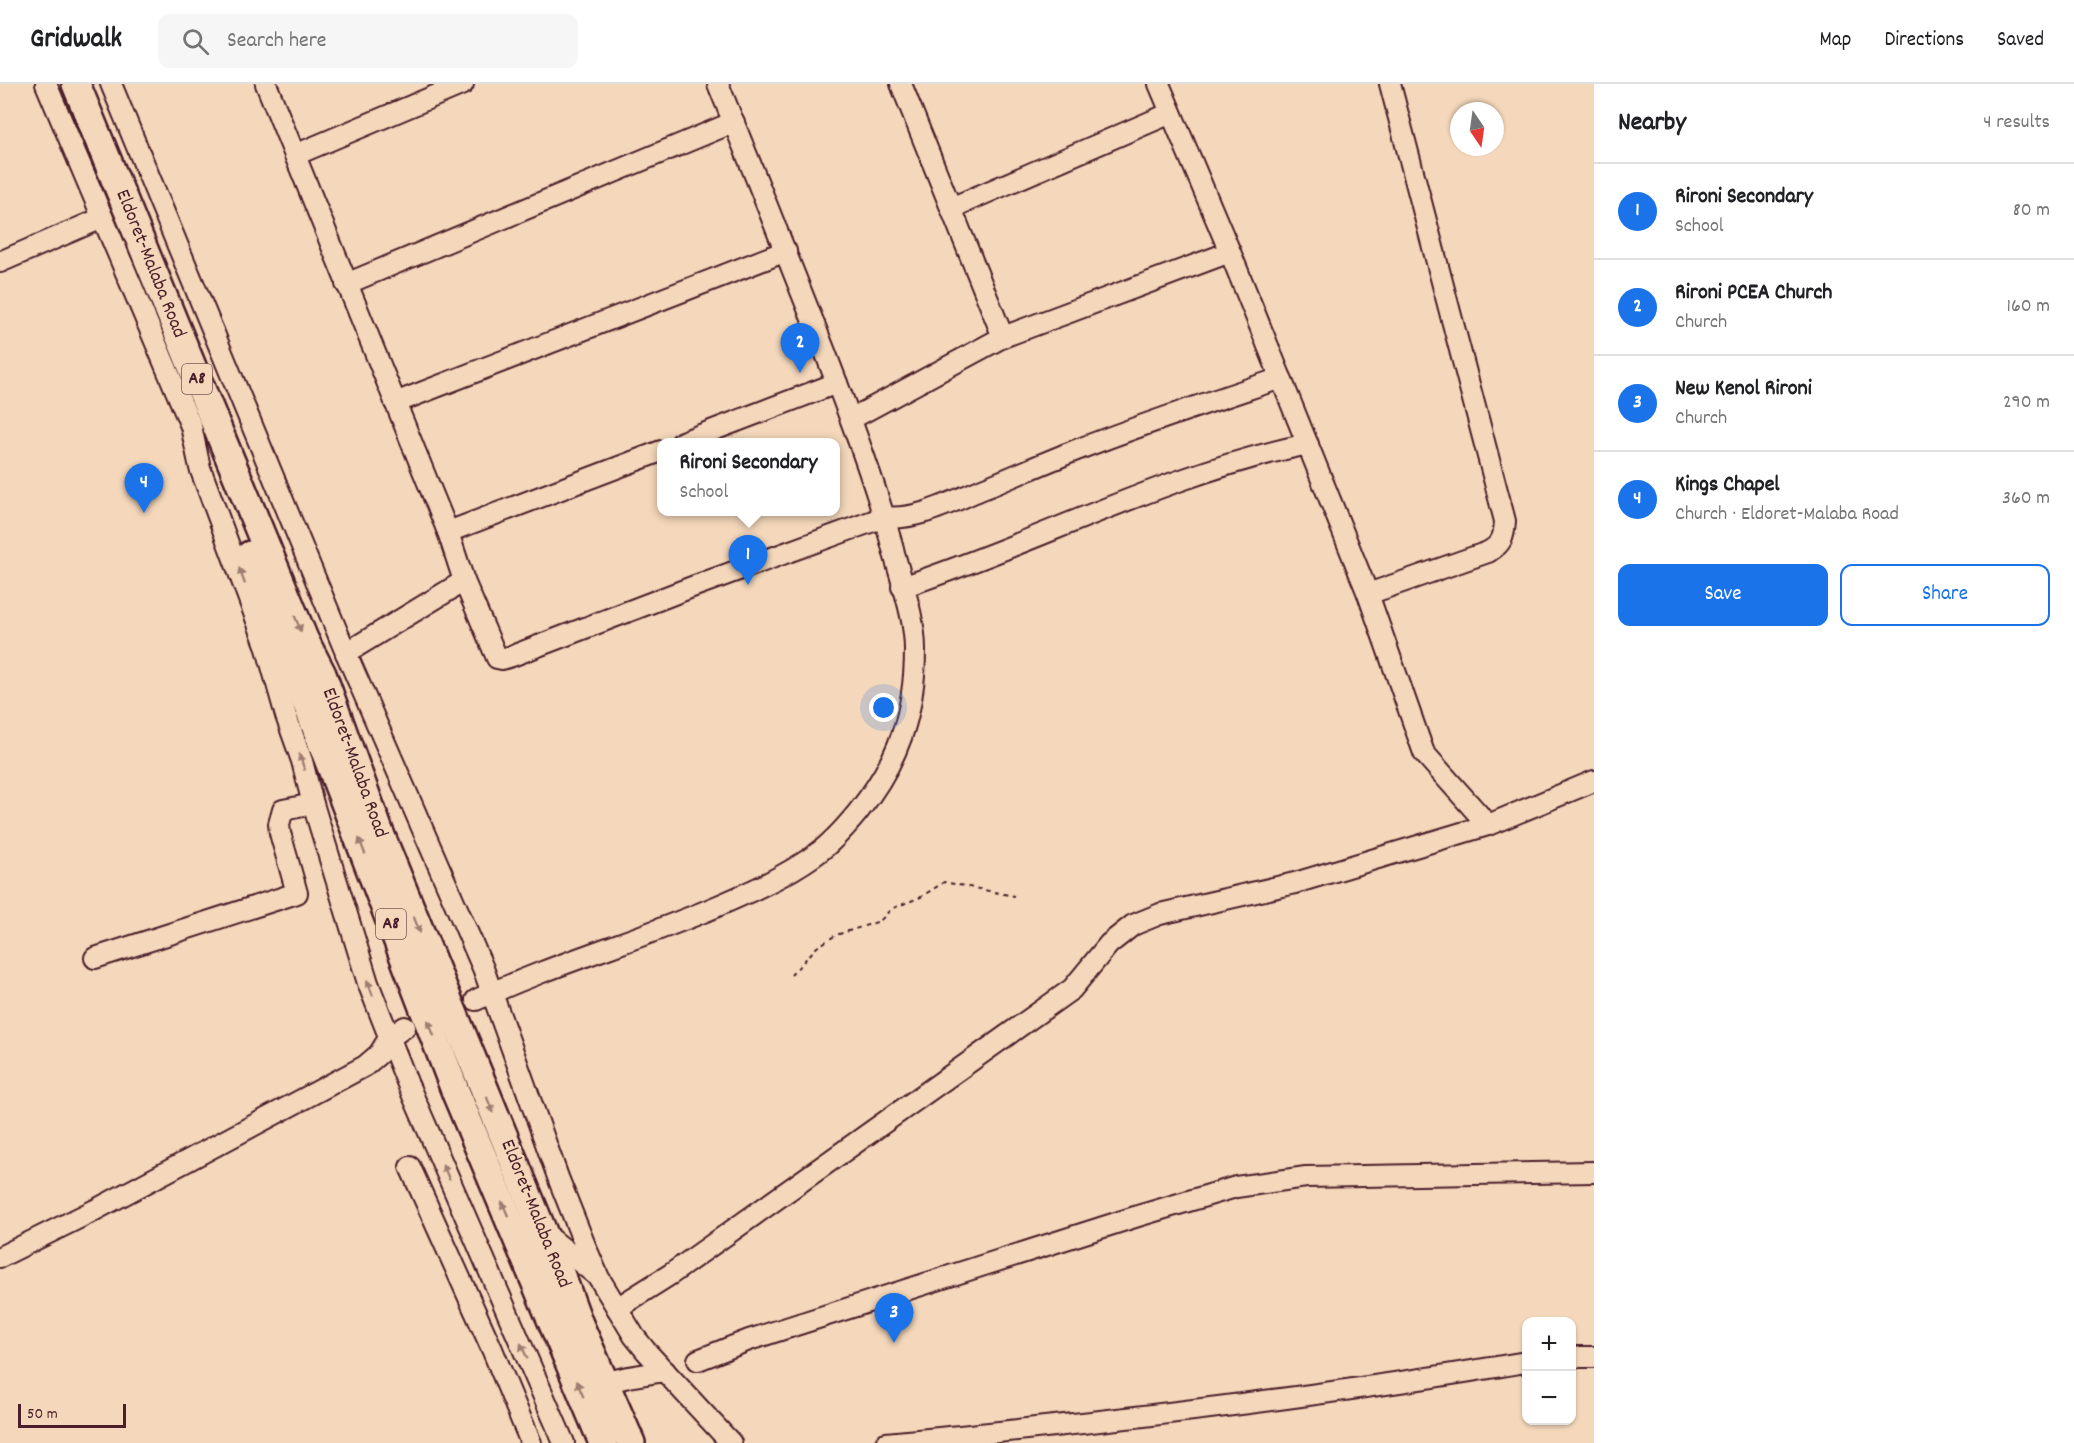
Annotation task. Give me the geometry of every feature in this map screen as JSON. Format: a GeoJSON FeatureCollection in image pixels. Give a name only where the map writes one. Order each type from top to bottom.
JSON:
{"type":"FeatureCollection","features":[{"type":"Feature","properties":{"kind":"highway","name":"Eldoret-Malaba Road"},"geometry":{"type":"LineString","coordinates":[[60,84],[188,402],[214,459],[456,1093],[603,1443]]}},
{"type":"Feature","properties":{"kind":"highway","name":"Eldoret-Malaba Road"},"geometry":{"type":"LineString","coordinates":[[76,84],[304,639],[322,674],[379,831],[579,1324],[631,1443]]}},
{"type":"Feature","properties":{"kind":"street","name":"Eldoret-Malaba Road"},"geometry":{"type":"LineString","coordinates":[[46,84],[191,426],[201,468],[266,645],[368,983],[397,1033],[406,1082],[564,1443]]}},
{"type":"Feature","properties":{"kind":"street"},"geometry":{"type":"LineString","coordinates":[[111,84],[346,652],[599,1278],[646,1351],[731,1443]]}},
{"type":"Feature","properties":{"kind":"street"},"geometry":{"type":"LineString","coordinates":[[266,84],[448,532],[464,581],[497,658],[502,659],[884,517],[910,516],[947,504],[1154,420],[1281,378]]}},
{"type":"Feature","properties":{"kind":"street"},"geometry":{"type":"LineString","coordinates":[[295,155],[464,84]]}},
{"type":"Feature","properties":{"kind":"street"},"geometry":{"type":"LineString","coordinates":[[484,996],[551,968],[680,922],[739,897],[795,868],[818,853],[840,833],[871,796],[894,758],[908,717],[915,647],[910,617],[884,517],[851,419],[718,84]]}},
{"type":"Feature","properties":{"kind":"street"},"geometry":{"type":"LineString","coordinates":[[901,84],[1003,337]]}},
{"type":"Feature","properties":{"kind":"street"},"geometry":{"type":"LineString","coordinates":[[1159,84],[1230,252],[1368,594],[1424,753],[1488,825]]}},
{"type":"Feature","properties":{"kind":"street"},"geometry":{"type":"LineString","coordinates":[[1368,594],[1488,552],[1500,545],[1504,535],[1505,520],[1390,84]]}},
{"type":"Feature","properties":{"kind":"street"},"geometry":{"type":"LineString","coordinates":[[951,208],[1171,113]]}},
{"type":"Feature","properties":{"kind":"street"},"geometry":{"type":"LineString","coordinates":[[346,284],[734,122]]}},
{"type":"Feature","properties":{"kind":"street"},"geometry":{"type":"LineString","coordinates":[[0,262],[102,218]]}},
{"type":"Feature","properties":{"kind":"street"},"geometry":{"type":"LineString","coordinates":[[395,403],[786,251]]}},
{"type":"Feature","properties":{"kind":"street"},"geometry":{"type":"LineString","coordinates":[[851,419],[1003,337],[1230,252]]}},
{"type":"Feature","properties":{"kind":"street"},"geometry":{"type":"LineString","coordinates":[[693,438],[837,383]]}},
{"type":"Feature","properties":{"kind":"street"},"geometry":{"type":"LineString","coordinates":[[902,586],[995,553],[1169,483],[1269,452],[1308,444]]}},
{"type":"Feature","properties":{"kind":"street"},"geometry":{"type":"LineString","coordinates":[[448,532],[657,453]]}},
{"type":"Feature","properties":{"kind":"street"},"geometry":{"type":"LineString","coordinates":[[346,652],[464,581]]}},
{"type":"Feature","properties":{"kind":"street"},"geometry":{"type":"LineString","coordinates":[[617,1308],[671,1274],[1072,989],[1109,944],[1133,925],[1160,914],[1295,883],[1488,825],[1594,780]]}},
{"type":"Feature","properties":{"kind":"street"},"geometry":{"type":"LineString","coordinates":[[95,958],[297,893],[281,843],[279,824],[284,810],[313,804]]}},
{"type":"Feature","properties":{"kind":"street"},"geometry":{"type":"LineString","coordinates":[[0,1257],[95,1210],[365,1066],[380,1054],[397,1033]]}},
{"type":"Feature","properties":{"kind":"street"},"geometry":{"type":"LineString","coordinates":[[410,1167],[531,1443]]}},
{"type":"Feature","properties":{"kind":"street"},"geometry":{"type":"LineString","coordinates":[[698,1360],[749,1340],[1236,1187],[1306,1177],[1594,1172]]}},
{"type":"Feature","properties":{"kind":"street"},"geometry":{"type":"LineString","coordinates":[[542,1232],[599,1278]]}},
{"type":"Feature","properties":{"kind":"street"},"geometry":{"type":"LineString","coordinates":[[1576,1357],[1594,1357]]}},
{"type":"Feature","properties":{"kind":"street"},"geometry":{"type":"LineString","coordinates":[[886,1443],[1061,1426],[1282,1399],[1522,1363]]}},
{"type":"Feature","properties":{"kind":"street"},"geometry":{"type":"LineString","coordinates":[[604,1383],[665,1371]]}},
{"type":"Feature","properties":{"kind":"path"},"geometry":{"type":"LineString","coordinates":[[791,975],[817,947],[836,935],[880,921],[891,909],[921,897],[944,882],[1014,896]]}},
{"type":"Feature","properties":{"kind":"place","name":"Rironi PCEA Church"},"geometry":{"type":"Point","coordinates":[800,373]}},
{"type":"Feature","properties":{"kind":"place","name":"Kings Chapel"},"geometry":{"type":"Point","coordinates":[144,513]}},
{"type":"Feature","properties":{"kind":"place","name":"Rironi Secondary"},"geometry":{"type":"Point","coordinates":[748,585]}},
{"type":"Feature","properties":{"kind":"place","name":"New Kenol Rironi"},"geometry":{"type":"Point","coordinates":[894,1343]}}]}
